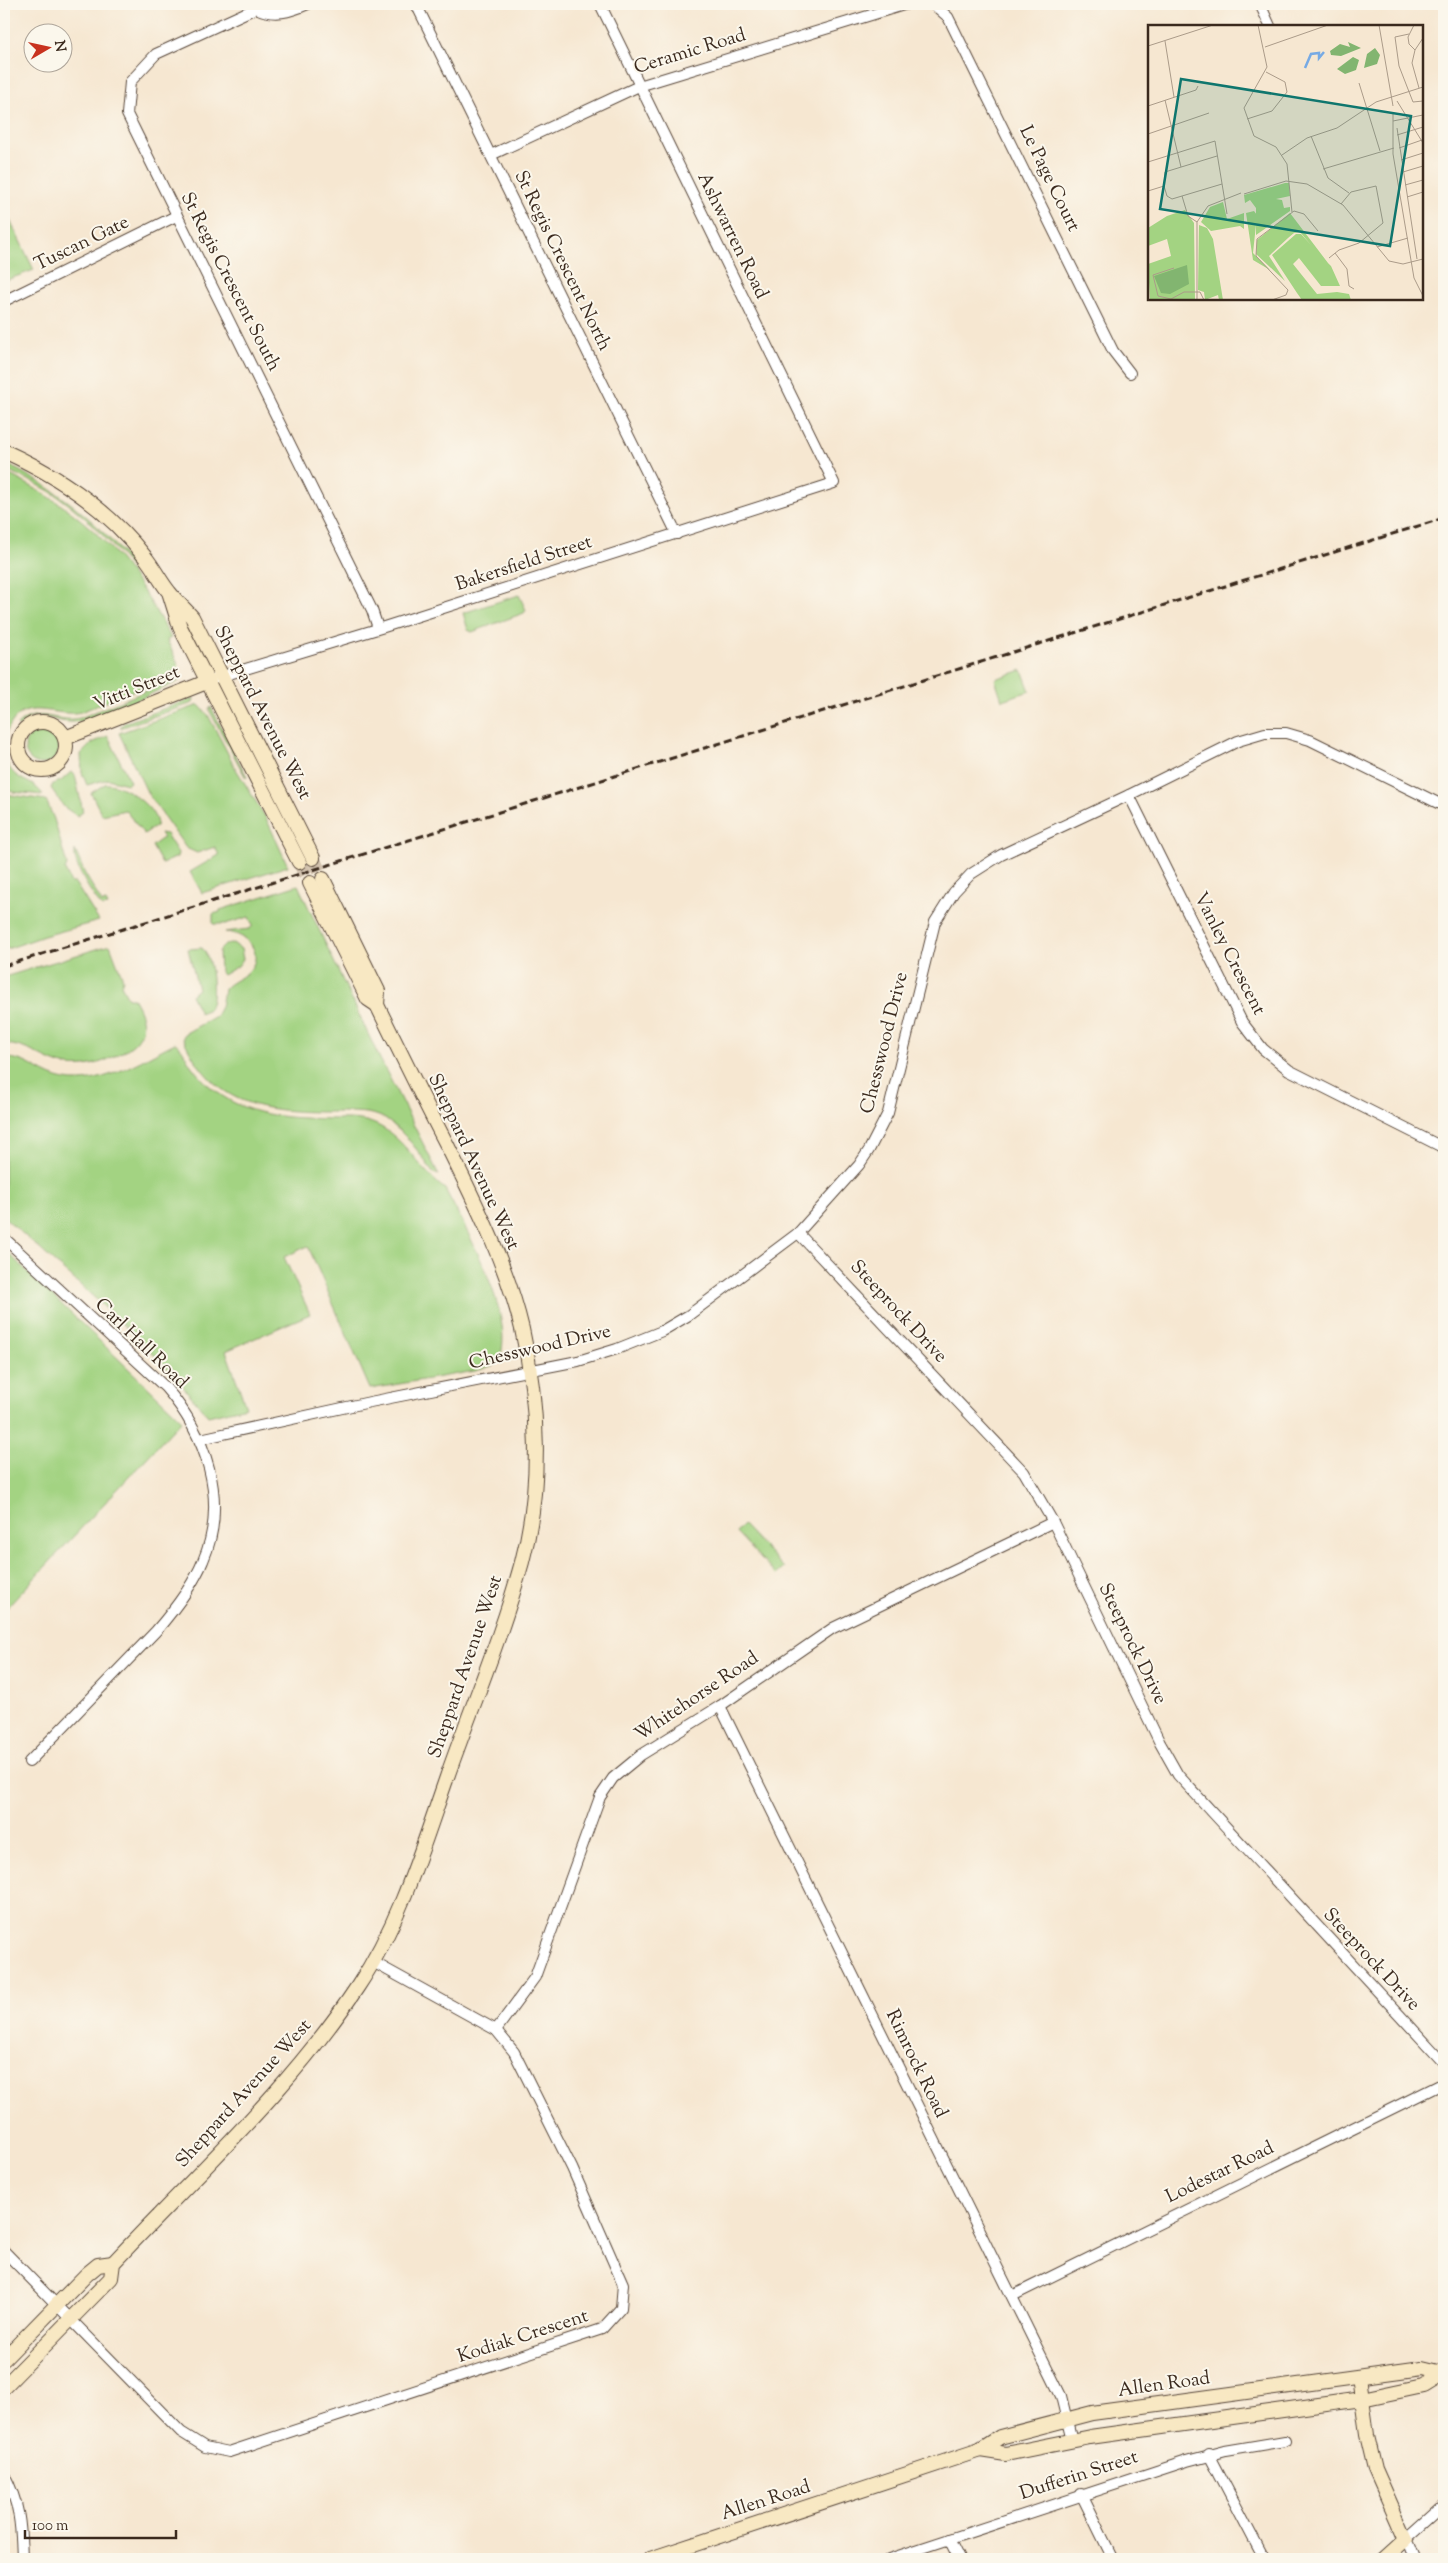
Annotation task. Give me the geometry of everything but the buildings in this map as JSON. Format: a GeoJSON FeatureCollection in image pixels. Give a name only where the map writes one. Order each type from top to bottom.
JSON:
{"type":"FeatureCollection","features":[{"type":"Feature","properties":{"kind":"main road","name":"Sheppard Avenue West"},"geometry":{"type":"LineString","coordinates":[[4,451],[38,467],[80,493],[114,522],[146,557],[169,591],[192,617],[223,675],[306,860],[180,627],[169,591]]}},
{"type":"Feature","properties":{"kind":"main road","name":"Vitti Street"},"geometry":{"type":"LineString","coordinates":[[65,738],[208,681]]}},
{"type":"Feature","properties":{"kind":"main road","name":"Sheppard Avenue West"},"geometry":{"type":"LineString","coordinates":[[4,2388],[110,2278],[113,2263],[283,2084],[328,2029],[373,1962],[397,1912],[419,1856],[523,1560],[535,1467],[535,1421],[530,1372],[521,1326],[506,1277],[476,1203],[376,1006],[368,998],[317,881]]}},
{"type":"Feature","properties":{"kind":"main road","name":"Sheppard Avenue West"},"geometry":{"type":"LineString","coordinates":[[4,2359],[98,2265],[113,2263]]}},
{"type":"Feature","properties":{"kind":"main road"},"geometry":{"type":"LineString","coordinates":[[1384,2559],[1406,2539],[1375,2469],[1359,2377],[1422,2368],[1444,2373]]}},
{"type":"Feature","properties":{"kind":"main road"},"geometry":{"type":"LineString","coordinates":[[1362,2399],[1423,2386],[1444,2373]]}},
{"type":"Feature","properties":{"kind":"main road","name":"Allen Road"},"geometry":{"type":"LineString","coordinates":[[650,2559],[980,2450],[1000,2437],[1068,2418],[1359,2377]]}},
{"type":"Feature","properties":{"kind":"main road","name":"Allen Road"},"geometry":{"type":"LineString","coordinates":[[980,2450],[1006,2454],[1072,2440],[1362,2399]]}},
{"type":"Feature","properties":{"kind":"street"},"geometry":{"type":"LineString","coordinates":[[255,6],[265,13],[279,14],[308,4]]}},
{"type":"Feature","properties":{"kind":"street","name":"St Regis Crescent North"},"geometry":{"type":"LineString","coordinates":[[416,4],[677,534]]}},
{"type":"Feature","properties":{"kind":"street","name":"Ashwarren Road"},"geometry":{"type":"LineString","coordinates":[[600,4],[834,483]]}},
{"type":"Feature","properties":{"kind":"street","name":"Ceramic Road"},"geometry":{"type":"LineString","coordinates":[[491,155],[639,86],[907,4]]}},
{"type":"Feature","properties":{"kind":"street","name":"Le Page Court"},"geometry":{"type":"LineString","coordinates":[[934,4],[948,17],[1113,351],[1130,373]]}},
{"type":"Feature","properties":{"kind":"street"},"geometry":{"type":"LineString","coordinates":[[1260,4],[1270,25]]}},
{"type":"Feature","properties":{"kind":"street","name":"St Regis Crescent South"},"geometry":{"type":"LineString","coordinates":[[255,6],[156,54],[130,82],[127,114],[176,216],[231,320],[372,610],[378,628]]}},
{"type":"Feature","properties":{"kind":"street","name":"Tuscan Gate"},"geometry":{"type":"LineString","coordinates":[[4,301],[176,216]]}},
{"type":"Feature","properties":{"kind":"street","name":"Bakersfield Street"},"geometry":{"type":"LineString","coordinates":[[223,675],[378,628],[834,483]]}},
{"type":"Feature","properties":{"kind":"street","name":"Vitti Street"},"geometry":{"type":"LineString","coordinates":[[208,681],[223,675]]}},
{"type":"Feature","properties":{"kind":"street","name":"Chesswood Drive"},"geometry":{"type":"LineString","coordinates":[[200,1439],[370,1402],[530,1372],[617,1349],[662,1331],[712,1300],[798,1233],[859,1165],[888,1113],[935,922],[954,892],[971,874],[1001,855],[1129,795],[1238,740],[1265,733],[1286,733],[1310,740],[1444,806]]}},
{"type":"Feature","properties":{"kind":"street","name":"Vanley Crescent"},"geometry":{"type":"LineString","coordinates":[[1129,795],[1242,1022],[1263,1050],[1289,1070],[1444,1148]]}},
{"type":"Feature","properties":{"kind":"street","name":"Steeprock Drive"},"geometry":{"type":"LineString","coordinates":[[798,1233],[1012,1459],[1031,1484],[1053,1522],[1156,1735],[1178,1775],[1444,2063]]}},
{"type":"Feature","properties":{"kind":"street","name":"Carl Hall Road"},"geometry":{"type":"LineString","coordinates":[[4,1238],[165,1387],[188,1417],[200,1439],[212,1478],[214,1506],[210,1542],[196,1575],[156,1631],[30,1762]]}},
{"type":"Feature","properties":{"kind":"street","name":"Whitehorse Road"},"geometry":{"type":"LineString","coordinates":[[496,2030],[535,1977],[600,1798],[606,1786],[622,1769],[720,1706],[833,1628],[1053,1522]]}},
{"type":"Feature","properties":{"kind":"street","name":"Rimrock Road"},"geometry":{"type":"LineString","coordinates":[[720,1706],[1061,2396],[1072,2440]]}},
{"type":"Feature","properties":{"kind":"street","name":"Kodiak Crescent"},"geometry":{"type":"LineString","coordinates":[[4,2251],[181,2432],[205,2447],[229,2452],[602,2329],[622,2308],[623,2284],[572,2168],[514,2052],[496,2030],[373,1962]]}},
{"type":"Feature","properties":{"kind":"street","name":"Lodestar Road"},"geometry":{"type":"LineString","coordinates":[[1012,2296],[1444,2083]]}},
{"type":"Feature","properties":{"kind":"street","name":"Dufferin Street"},"geometry":{"type":"LineString","coordinates":[[889,2559],[1081,2494],[1209,2454],[1285,2441]]}},
{"type":"Feature","properties":{"kind":"street"},"geometry":{"type":"LineString","coordinates":[[1209,2454],[1264,2559]]}},
{"type":"Feature","properties":{"kind":"street"},"geometry":{"type":"LineString","coordinates":[[4,2474],[14,2494],[21,2516],[22,2559]]}},
{"type":"Feature","properties":{"kind":"street"},"geometry":{"type":"LineString","coordinates":[[1081,2494],[1113,2559]]}},
{"type":"Feature","properties":{"kind":"street"},"geometry":{"type":"LineString","coordinates":[[1414,2559],[1406,2539],[1444,2505]]}},
{"type":"Feature","properties":{"kind":"street"},"geometry":{"type":"LineString","coordinates":[[949,2540],[959,2559]]}},
{"type":"Feature","properties":{"kind":"green space"},"geometry":{"type":"Polygon","coordinates":[[[4,208],[34,270],[4,281],[4,208]]]}},
{"type":"Feature","properties":{"kind":"green space"},"geometry":{"type":"Polygon","coordinates":[[[4,463],[60,495],[106,535],[135,568],[133,569],[80,513],[42,487],[4,468],[4,463]]]}},
{"type":"Feature","properties":{"kind":"green space"},"geometry":{"type":"Polygon","coordinates":[[[4,472],[59,504],[82,521],[121,560],[155,609],[171,638],[167,640],[179,666],[177,671],[171,675],[81,712],[27,711],[18,716],[10,725],[4,740],[4,472]]]}},
{"type":"Feature","properties":{"kind":"green space"},"geometry":{"type":"Polygon","coordinates":[[[519,595],[526,610],[524,613],[472,632],[468,630],[463,613],[519,595]]]}},
{"type":"Feature","properties":{"kind":"green space"},"geometry":{"type":"Polygon","coordinates":[[[1022,670],[1030,691],[1002,700],[995,679],[1022,670]]]}},
{"type":"Feature","properties":{"kind":"green space"},"geometry":{"type":"Polygon","coordinates":[[[180,677],[182,679],[175,683],[97,717],[66,722],[38,717],[25,721],[19,727],[17,725],[32,716],[47,716],[63,719],[80,718],[180,677]]]}},
{"type":"Feature","properties":{"kind":"green space"},"geometry":{"type":"Polygon","coordinates":[[[194,698],[193,703],[120,728],[124,723],[194,698]]]}},
{"type":"Feature","properties":{"kind":"green space"},"geometry":{"type":"Polygon","coordinates":[[[199,705],[208,715],[236,769],[266,818],[288,866],[202,893],[190,872],[219,855],[215,847],[197,853],[186,848],[148,794],[119,733],[199,705]]]}},
{"type":"Feature","properties":{"kind":"green space"},"geometry":{"type":"Polygon","coordinates":[[[211,707],[247,777],[246,778],[209,710],[211,707]]]}},
{"type":"Feature","properties":{"kind":"green space"},"geometry":{"type":"Polygon","coordinates":[[[42,730],[54,735],[59,747],[54,759],[42,764],[30,759],[25,747],[30,735],[42,730]]]}},
{"type":"Feature","properties":{"kind":"green space"},"geometry":{"type":"Polygon","coordinates":[[[108,736],[130,782],[127,784],[108,779],[87,785],[82,773],[81,754],[92,743],[108,736]]]}},
{"type":"Feature","properties":{"kind":"green space"},"geometry":{"type":"Polygon","coordinates":[[[4,754],[7,764],[12,771],[33,785],[43,795],[13,792],[4,789],[4,754]]]}},
{"type":"Feature","properties":{"kind":"green space"},"geometry":{"type":"Polygon","coordinates":[[[71,772],[75,775],[83,812],[77,816],[64,807],[51,788],[53,784],[61,781],[71,772]]]}},
{"type":"Feature","properties":{"kind":"green space"},"geometry":{"type":"Polygon","coordinates":[[[105,784],[120,787],[137,797],[151,811],[157,825],[144,834],[125,810],[102,815],[91,793],[105,784]]]}},
{"type":"Feature","properties":{"kind":"green space"},"geometry":{"type":"Polygon","coordinates":[[[4,794],[46,800],[54,819],[67,865],[65,870],[71,883],[75,883],[99,921],[44,936],[4,950],[4,794]]]}},
{"type":"Feature","properties":{"kind":"green space"},"geometry":{"type":"Polygon","coordinates":[[[160,833],[166,834],[178,853],[177,857],[162,864],[152,846],[163,838],[160,833]]]}},
{"type":"Feature","properties":{"kind":"green space"},"geometry":{"type":"Polygon","coordinates":[[[75,850],[84,872],[102,903],[106,902],[108,906],[102,907],[88,887],[77,863],[75,850]]]}},
{"type":"Feature","properties":{"kind":"green space"},"geometry":{"type":"Polygon","coordinates":[[[298,885],[378,1055],[439,1175],[433,1173],[418,1151],[400,1131],[380,1116],[361,1112],[310,1112],[265,1107],[245,1102],[227,1093],[211,1080],[196,1062],[183,1038],[184,1034],[216,1016],[221,1007],[224,989],[247,973],[253,966],[255,959],[255,952],[247,940],[233,933],[225,932],[249,929],[253,926],[249,917],[225,924],[213,924],[213,914],[220,912],[220,910],[298,885]]]}},
{"type":"Feature","properties":{"kind":"green space"},"geometry":{"type":"Polygon","coordinates":[[[233,943],[241,949],[243,959],[238,966],[223,975],[220,972],[219,951],[226,944],[233,943]]]}},
{"type":"Feature","properties":{"kind":"green space"},"geometry":{"type":"Polygon","coordinates":[[[110,945],[123,979],[121,985],[128,998],[133,998],[142,1018],[143,1027],[141,1034],[131,1046],[102,1062],[86,1066],[68,1066],[22,1047],[4,1044],[4,977],[110,945]]]}},
{"type":"Feature","properties":{"kind":"green space"},"geometry":{"type":"Polygon","coordinates":[[[202,948],[210,968],[212,996],[209,1009],[200,1013],[191,995],[198,989],[188,949],[202,948]]]}},
{"type":"Feature","properties":{"kind":"green space"},"geometry":{"type":"Polygon","coordinates":[[[175,1043],[207,1084],[218,1093],[241,1106],[279,1116],[366,1121],[377,1125],[396,1138],[436,1182],[445,1189],[477,1251],[488,1276],[502,1325],[502,1346],[497,1364],[475,1371],[370,1389],[308,1246],[284,1257],[310,1314],[226,1351],[246,1407],[208,1416],[162,1362],[97,1300],[4,1217],[4,1058],[25,1062],[57,1078],[72,1081],[87,1080],[118,1072],[175,1043]]]}},
{"type":"Feature","properties":{"kind":"green space"},"geometry":{"type":"Polygon","coordinates":[[[4,1249],[182,1420],[4,1611],[4,1249]]]}},
{"type":"Feature","properties":{"kind":"green space"},"geometry":{"type":"Polygon","coordinates":[[[743,1525],[784,1568],[776,1575],[736,1532],[743,1525]]]}},
{"type":"Feature","properties":{"kind":"tunnel"},"geometry":{"type":"LineString","coordinates":[[313,858],[323,879]]}},
{"type":"Feature","properties":{"kind":"tunnel"},"geometry":{"type":"LineString","coordinates":[[299,862],[310,883]]}},
{"type":"Feature","properties":{"kind":"railway"},"geometry":{"type":"LineString","coordinates":[[4,966],[1444,518]]}}]}
